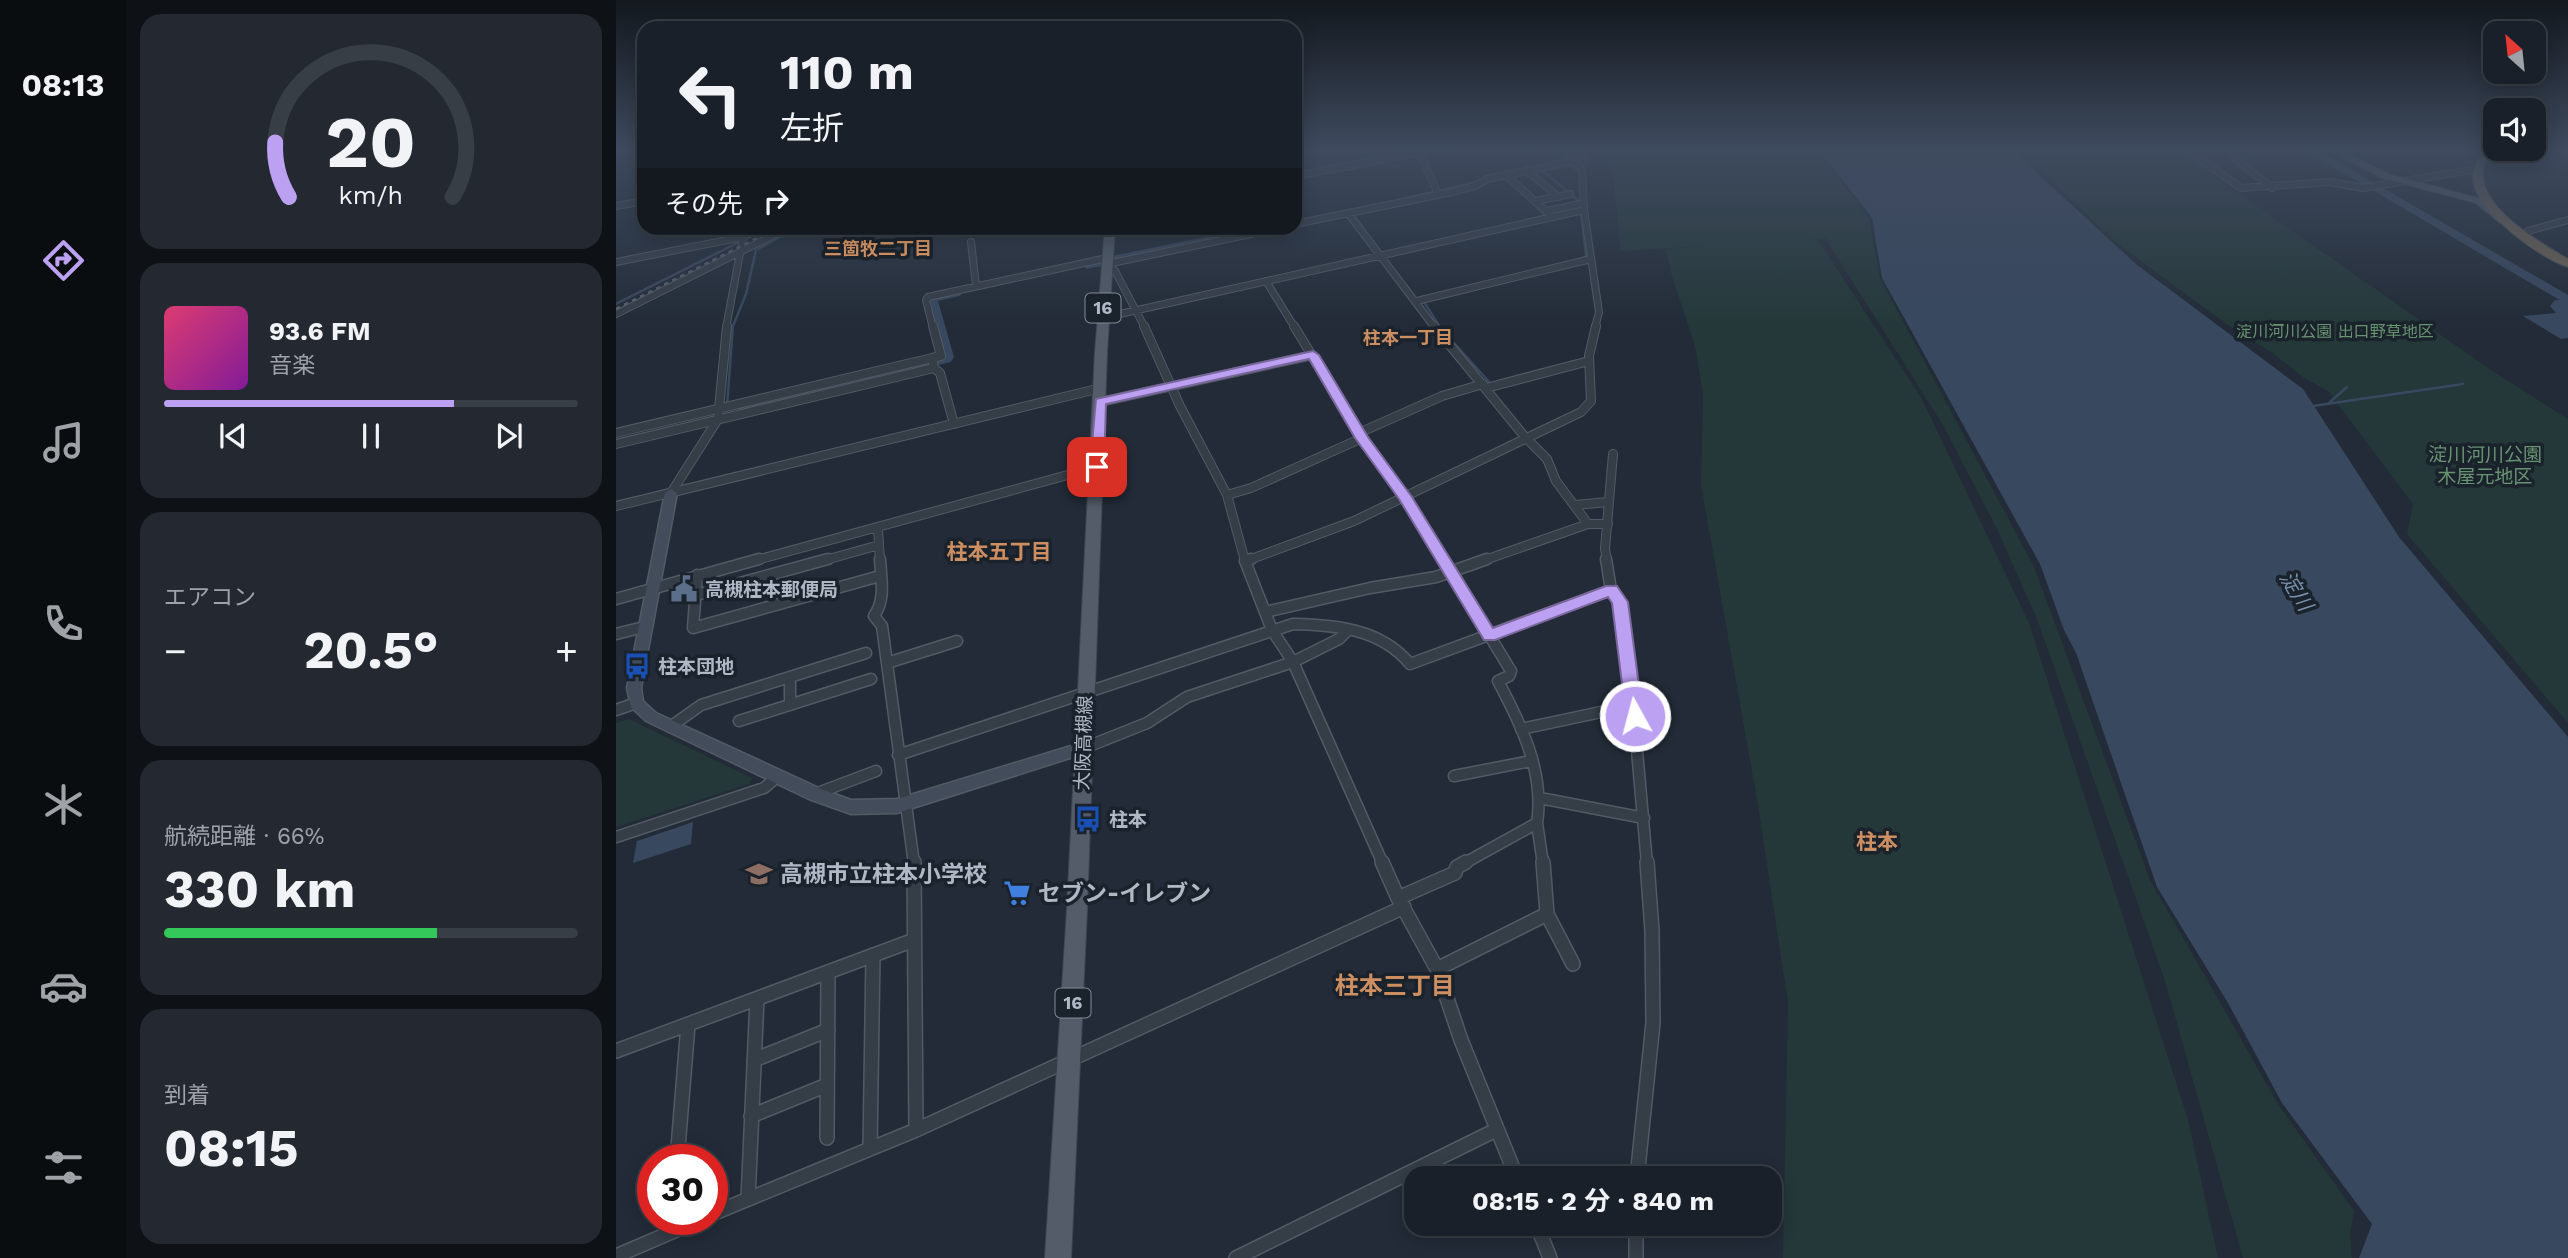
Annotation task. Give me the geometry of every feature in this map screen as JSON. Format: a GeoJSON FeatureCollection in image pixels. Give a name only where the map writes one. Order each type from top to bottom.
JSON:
{"type":"FeatureCollection","features":[{"type":"Feature","properties":{"kind":"highway"},"geometry":{"type":"LineString","coordinates":[[2494,207],[2505,222],[2568,264]]}},
{"type":"Feature","properties":{"kind":"highway"},"geometry":{"type":"LineString","coordinates":[[2503,207],[2528,231],[2568,258]]}},
{"type":"Feature","properties":{"kind":"main road"},"geometry":{"type":"LineString","coordinates":[[2486,207],[2505,222]]}},
{"type":"Feature","properties":{"kind":"main road","name":"大阪高槻線"},"geometry":{"type":"LineString","coordinates":[[1058,1258],[1071,1060],[1102,318],[1109,235]]}},
{"type":"Feature","properties":{"kind":"street"},"geometry":{"type":"LineString","coordinates":[[1302,223],[1378,207]]}},
{"type":"Feature","properties":{"kind":"street"},"geometry":{"type":"LineString","coordinates":[[1542,207],[1550,214]]}},
{"type":"Feature","properties":{"kind":"street"},"geometry":{"type":"LineString","coordinates":[[1102,318],[1582,207],[1599,312],[1589,361],[1591,401],[1581,412],[1354,521],[1245,561]]}},
{"type":"Feature","properties":{"kind":"street"},"geometry":{"type":"LineString","coordinates":[[1348,213],[1525,437],[1547,458],[1556,481],[1588,524]]}},
{"type":"Feature","properties":{"kind":"street"},"geometry":{"type":"LineString","coordinates":[[2528,231],[2567,221]]}},
{"type":"Feature","properties":{"kind":"street"},"geometry":{"type":"LineString","coordinates":[[616,262],[747,235]]}},
{"type":"Feature","properties":{"kind":"street"},"geometry":{"type":"LineString","coordinates":[[616,314],[774,235]]}},
{"type":"Feature","properties":{"kind":"street"},"geometry":{"type":"LineString","coordinates":[[1114,235],[1107,256],[1137,311],[1227,495],[1245,561],[1272,630],[1293,662],[1401,903],[1437,968],[1461,1040],[1512,1166]]}},
{"type":"Feature","properties":{"kind":"street"},"geometry":{"type":"LineString","coordinates":[[616,433],[941,356],[926,300],[934,295],[1107,256],[1237,235]]}},
{"type":"Feature","properties":{"kind":"street"},"geometry":{"type":"LineString","coordinates":[[743,237],[726,329],[718,419],[671,493],[634,688],[636,703],[645,713],[841,805],[863,808],[905,804],[1084,748],[1147,723],[1188,697],[1293,662],[1329,645],[1347,631]]}},
{"type":"Feature","properties":{"kind":"street"},"geometry":{"type":"LineString","coordinates":[[971,242],[976,286]]}},
{"type":"Feature","properties":{"kind":"street"},"geometry":{"type":"LineString","coordinates":[[1417,301],[1591,259]]}},
{"type":"Feature","properties":{"kind":"street"},"geometry":{"type":"LineString","coordinates":[[1266,281],[1361,436],[1405,497],[1511,671],[1509,676],[1498,681],[1516,714],[1539,798],[1541,809],[1536,823],[1548,890],[1547,914],[1573,964]]}},
{"type":"Feature","properties":{"kind":"street"},"geometry":{"type":"LineString","coordinates":[[616,506],[954,424],[1100,395],[1171,385],[1313,355]]}},
{"type":"Feature","properties":{"kind":"street"},"geometry":{"type":"LineString","coordinates":[[932,358],[934,368],[940,373],[954,424]]}},
{"type":"Feature","properties":{"kind":"street"},"geometry":{"type":"LineString","coordinates":[[1227,495],[1251,488],[1442,396],[1589,361]]}},
{"type":"Feature","properties":{"kind":"street"},"geometry":{"type":"LineString","coordinates":[[616,444],[934,368]]}},
{"type":"Feature","properties":{"kind":"street"},"geometry":{"type":"LineString","coordinates":[[1613,454],[1605,549],[1612,590],[1620,602],[1638,738],[1652,930],[1653,1023],[1638,1166]]}},
{"type":"Feature","properties":{"kind":"street"},"geometry":{"type":"LineString","coordinates":[[616,599],[1097,467]]}},
{"type":"Feature","properties":{"kind":"street"},"geometry":{"type":"LineString","coordinates":[[1575,505],[1608,502]]}},
{"type":"Feature","properties":{"kind":"street"},"geometry":{"type":"LineString","coordinates":[[1265,612],[1451,572],[1588,524],[1608,524]]}},
{"type":"Feature","properties":{"kind":"street"},"geometry":{"type":"LineString","coordinates":[[878,529],[881,603],[874,615],[882,626],[914,860],[916,1130]]}},
{"type":"Feature","properties":{"kind":"street"},"geometry":{"type":"LineString","coordinates":[[695,595],[879,545]]}},
{"type":"Feature","properties":{"kind":"street"},"geometry":{"type":"LineString","coordinates":[[697,575],[693,628],[880,576]]}},
{"type":"Feature","properties":{"kind":"street"},"geometry":{"type":"LineString","coordinates":[[898,755],[1293,624],[1312,624],[1347,631],[1393,645],[1410,664],[1612,590]]}},
{"type":"Feature","properties":{"kind":"street"},"geometry":{"type":"LineString","coordinates":[[616,635],[644,627]]}},
{"type":"Feature","properties":{"kind":"street"},"geometry":{"type":"LineString","coordinates":[[887,663],[957,641]]}},
{"type":"Feature","properties":{"kind":"street"},"geometry":{"type":"LineString","coordinates":[[670,727],[701,705],[866,653]]}},
{"type":"Feature","properties":{"kind":"street"},"geometry":{"type":"LineString","coordinates":[[790,677],[790,705]]}},
{"type":"Feature","properties":{"kind":"street"},"geometry":{"type":"LineString","coordinates":[[739,721],[871,679]]}},
{"type":"Feature","properties":{"kind":"street"},"geometry":{"type":"LineString","coordinates":[[616,710],[636,703]]}},
{"type":"Feature","properties":{"kind":"street"},"geometry":{"type":"LineString","coordinates":[[1521,729],[1620,708]]}},
{"type":"Feature","properties":{"kind":"street"},"geometry":{"type":"LineString","coordinates":[[1454,776],[1531,761]]}},
{"type":"Feature","properties":{"kind":"street"},"geometry":{"type":"LineString","coordinates":[[815,794],[876,771]]}},
{"type":"Feature","properties":{"kind":"street"},"geometry":{"type":"LineString","coordinates":[[616,837],[764,788],[777,777]]}},
{"type":"Feature","properties":{"kind":"street"},"geometry":{"type":"LineString","coordinates":[[1539,798],[1644,818]]}},
{"type":"Feature","properties":{"kind":"street"},"geometry":{"type":"LineString","coordinates":[[728,1207],[916,1130],[1071,1060],[1401,903],[1455,873],[1457,867],[1536,823]]}},
{"type":"Feature","properties":{"kind":"street"},"geometry":{"type":"LineString","coordinates":[[1437,968],[1547,914]]}},
{"type":"Feature","properties":{"kind":"street"},"geometry":{"type":"LineString","coordinates":[[616,1051],[914,940]]}},
{"type":"Feature","properties":{"kind":"street"},"geometry":{"type":"LineString","coordinates":[[870,1149],[873,955]]}},
{"type":"Feature","properties":{"kind":"street"},"geometry":{"type":"LineString","coordinates":[[827,1138],[828,972]]}},
{"type":"Feature","properties":{"kind":"street"},"geometry":{"type":"LineString","coordinates":[[748,1199],[757,999]]}},
{"type":"Feature","properties":{"kind":"street"},"geometry":{"type":"LineString","coordinates":[[678,1144],[688,1025]]}},
{"type":"Feature","properties":{"kind":"street"},"geometry":{"type":"LineString","coordinates":[[754,1060],[828,1030]]}},
{"type":"Feature","properties":{"kind":"street"},"geometry":{"type":"LineString","coordinates":[[751,1116],[827,1085]]}},
{"type":"Feature","properties":{"kind":"street"},"geometry":{"type":"LineString","coordinates":[[1236,1258],[1496,1130]]}},
{"type":"Feature","properties":{"kind":"street"},"geometry":{"type":"LineString","coordinates":[[616,1256],[654,1235]]}},
{"type":"Feature","properties":{"kind":"street"},"geometry":{"type":"LineString","coordinates":[[1541,1236],[1550,1258]]}},
{"type":"Feature","properties":{"kind":"street"},"geometry":{"type":"LineString","coordinates":[[1636,1236],[1636,1258]]}},
{"type":"Feature","properties":{"kind":"green space"},"geometry":{"type":"Polygon","coordinates":[[[1616,207],[1860,207],[1869,218],[1880,278],[2034,567],[2150,880],[2278,1104],[2354,1211],[2350,1233],[2352,1258],[2243,1258],[2165,981],[2037,619],[1997,529],[1943,425],[1825,238],[1809,240],[1818,240],[1922,399],[2029,623],[2188,1120],[2218,1258],[1783,1258],[1788,1003],[1758,805],[1701,485],[1703,396],[1696,350],[1666,249],[1707,246],[1621,251],[1616,207]]]}},
{"type":"Feature","properties":{"kind":"green space"},"geometry":{"type":"Polygon","coordinates":[[[2079,207],[2258,207],[2488,368],[2568,419],[2568,723],[2407,534],[2413,504],[2328,391],[2304,378],[2274,354],[2228,325],[2119,245],[2079,207]]]}},
{"type":"Feature","properties":{"kind":"green space"},"geometry":{"type":"Polygon","coordinates":[[[629,719],[752,778],[749,784],[616,827],[616,723],[629,719]]]}},
{"type":"Feature","properties":{"kind":"water","name":"淀川"},"geometry":{"type":"Polygon","coordinates":[[[1863,207],[2074,207],[2137,265],[2303,389],[2399,537],[2568,737],[2568,1258],[2359,1258],[2372,1224],[2282,1103],[2228,1003],[2157,887],[2076,653],[2064,630],[2040,564],[1882,278],[1872,218],[1863,207]]]}},
{"type":"Feature","properties":{"kind":"water"},"geometry":{"type":"Polygon","coordinates":[[[2555,300],[2568,304],[2568,338],[2561,339],[2523,316],[2556,313],[2550,306],[2555,300]]]}},
{"type":"Feature","properties":{"kind":"water"},"geometry":{"type":"Polygon","coordinates":[[[693,822],[691,844],[633,863],[637,841],[693,822]]]}},
{"type":"Feature","properties":{"kind":"waterway"},"geometry":{"type":"LineString","coordinates":[[2407,207],[2568,301]]}},
{"type":"Feature","properties":{"kind":"waterway"},"geometry":{"type":"LineString","coordinates":[[1581,210],[1586,256],[1582,259]]}},
{"type":"Feature","properties":{"kind":"waterway"},"geometry":{"type":"LineString","coordinates":[[727,406],[733,326],[746,294],[756,250],[780,237],[790,235]]}},
{"type":"Feature","properties":{"kind":"waterway"},"geometry":{"type":"LineString","coordinates":[[1087,265],[1231,235]]}},
{"type":"Feature","properties":{"kind":"waterway"},"geometry":{"type":"LineString","coordinates":[[616,304],[741,241]]}},
{"type":"Feature","properties":{"kind":"waterway"},"geometry":{"type":"LineString","coordinates":[[743,407],[946,359],[931,299],[955,293]]}},
{"type":"Feature","properties":{"kind":"waterway"},"geometry":{"type":"LineString","coordinates":[[1423,300],[1439,326]]}},
{"type":"Feature","properties":{"kind":"waterway"},"geometry":{"type":"LineString","coordinates":[[1444,332],[1491,384],[1488,385]]}},
{"type":"Feature","properties":{"kind":"waterway"},"geometry":{"type":"LineString","coordinates":[[2313,406],[2463,384]]}},
{"type":"Feature","properties":{"kind":"waterway"},"geometry":{"type":"LineString","coordinates":[[2330,402],[2347,387]]}},
{"type":"Feature","properties":{"kind":"waterway"},"geometry":{"type":"LineString","coordinates":[[1367,432],[1365,433],[1392,472]]}},
{"type":"Feature","properties":{"kind":"railway"},"geometry":{"type":"LineString","coordinates":[[616,309],[763,235]]}},
{"type":"Feature","properties":{"kind":"place","name":"高槻柱本郵便局"},"geometry":{"type":"Point","coordinates":[684,589]}},
{"type":"Feature","properties":{"kind":"place","name":"柱本団地"},"geometry":{"type":"Point","coordinates":[637,666]}},
{"type":"Feature","properties":{"kind":"place","name":"柱本"},"geometry":{"type":"Point","coordinates":[1088,819]}},
{"type":"Feature","properties":{"kind":"place","name":"高槻市立柱本小学校"},"geometry":{"type":"Point","coordinates":[759,874]}},
{"type":"Feature","properties":{"kind":"place","name":"セブン-イレブン"},"geometry":{"type":"Point","coordinates":[1017,893]}},
{"type":"Feature","properties":{"kind":"district","name":"三箇牧二丁目"},"geometry":{"type":"Point","coordinates":[878,249]}},
{"type":"Feature","properties":{"kind":"district","name":"柱本一丁目"},"geometry":{"type":"Point","coordinates":[1408,338]}},
{"type":"Feature","properties":{"kind":"district","name":"柱本五丁目"},"geometry":{"type":"Point","coordinates":[999,552]}},
{"type":"Feature","properties":{"kind":"district","name":"柱本"},"geometry":{"type":"Point","coordinates":[1877,842]}},
{"type":"Feature","properties":{"kind":"district","name":"柱本三丁目"},"geometry":{"type":"Point","coordinates":[1395,986]}},
{"type":"Feature","properties":{"kind":"route"},"geometry":{"type":"LineString","coordinates":[[1097,467],[1100,402],[1313,355],[1362,438],[1405,497],[1490,636],[1612,590],[1620,602],[1635,716]]}},
{"type":"Feature","properties":{"kind":"park label","name":"淀川河川公園 出口野草地区"},"geometry":{"type":"Point","coordinates":[2335,331]}},
{"type":"Feature","properties":{"kind":"park label","name":"淀川河川公園 木屋元地区"},"geometry":{"type":"Point","coordinates":[2485,465]}}]}
